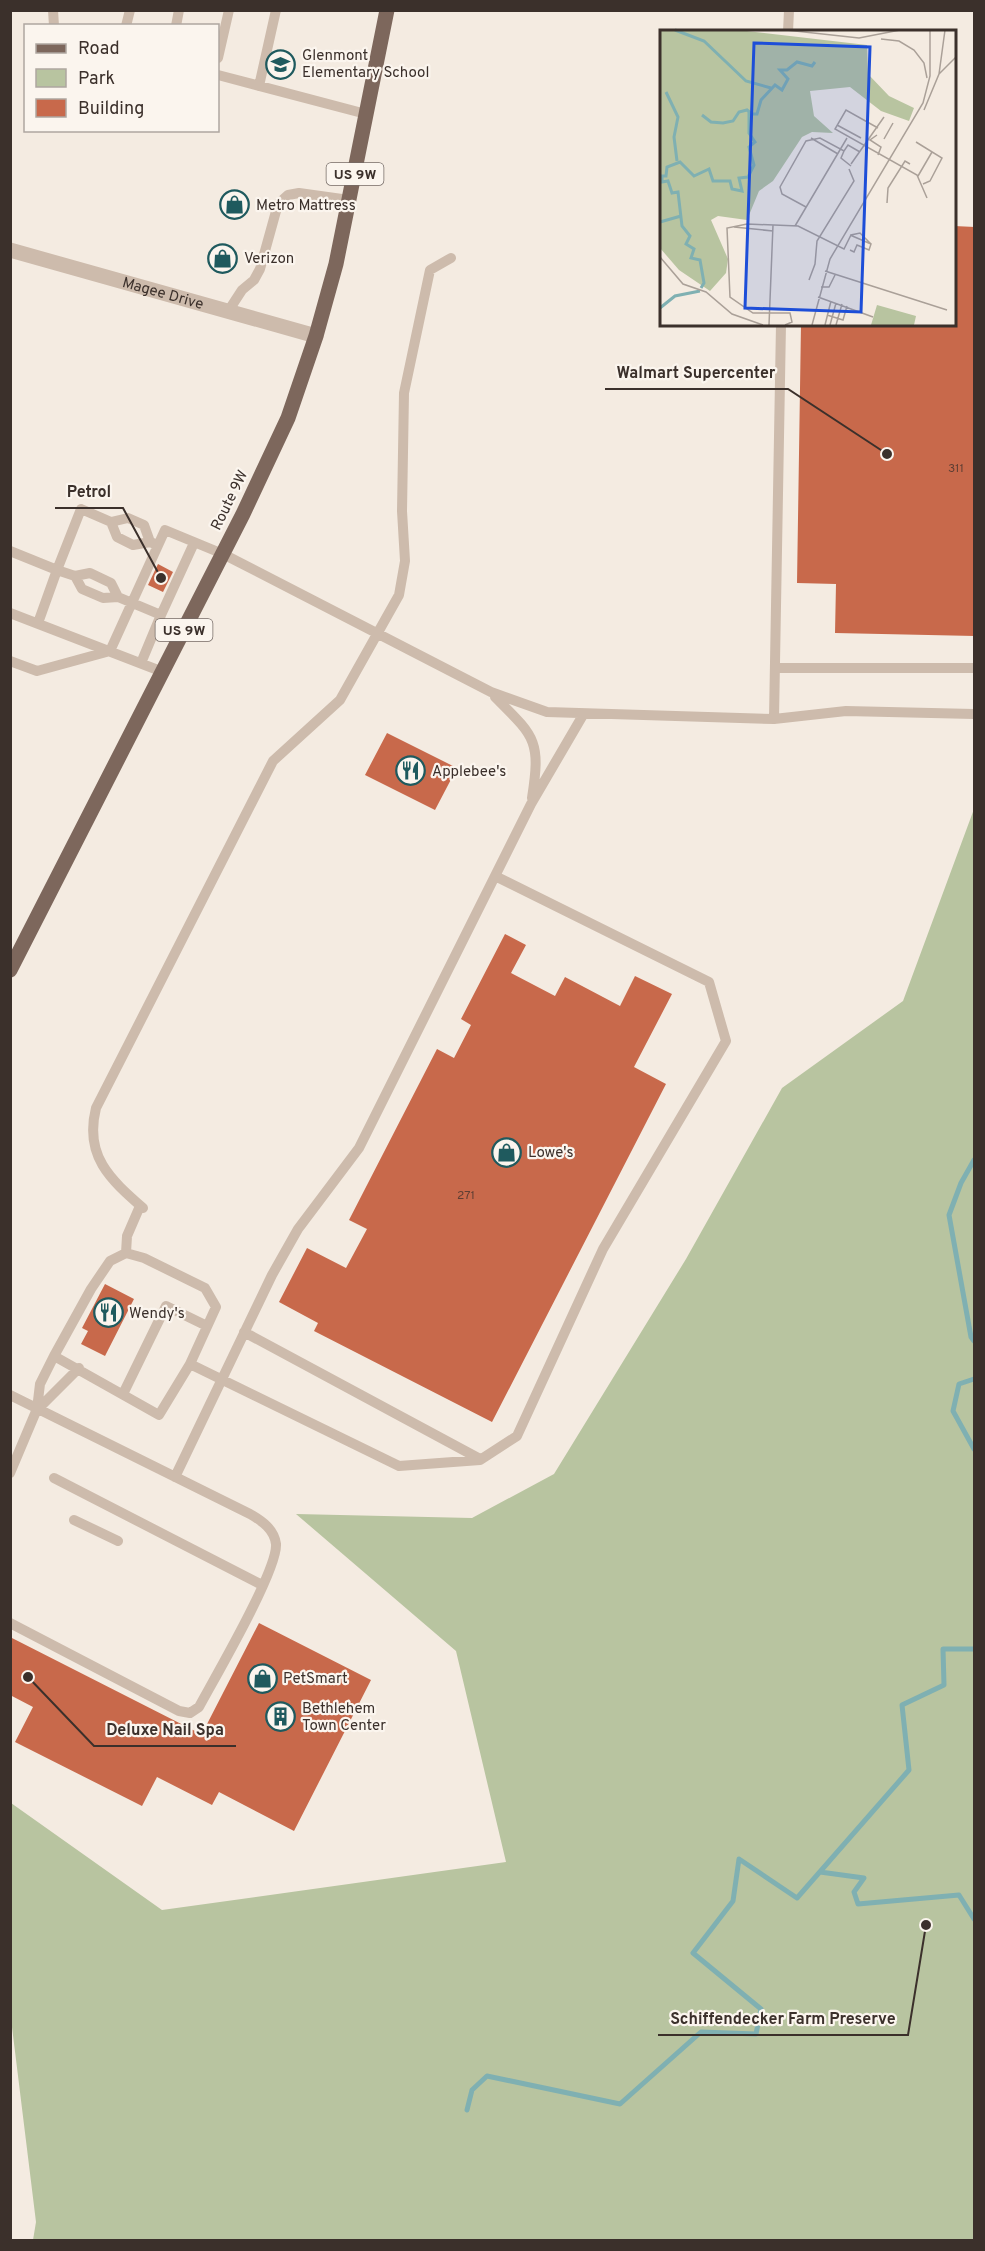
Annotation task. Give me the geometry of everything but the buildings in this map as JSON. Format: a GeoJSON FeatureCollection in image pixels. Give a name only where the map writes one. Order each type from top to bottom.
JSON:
{"type":"FeatureCollection","features":[{"type":"Feature","properties":{"kind":"main road","name":"Route 9W"},"geometry":{"type":"LineString","coordinates":[[10,970],[223,554],[278,440],[316,336],[349,200],[387,10]]}},
{"type":"Feature","properties":{"kind":"street","name":"Magee Drive"},"geometry":{"type":"LineString","coordinates":[[10,250],[316,336]]}},
{"type":"Feature","properties":{"kind":"lane"},"geometry":{"type":"LineString","coordinates":[[219,53],[229,10]]}},
{"type":"Feature","properties":{"kind":"lane"},"geometry":{"type":"LineString","coordinates":[[259,86],[276,10]]}},
{"type":"Feature","properties":{"kind":"lane"},"geometry":{"type":"LineString","coordinates":[[788,30],[789,10]]}},
{"type":"Feature","properties":{"kind":"lane"},"geometry":{"type":"LineString","coordinates":[[219,75],[366,114]]}},
{"type":"Feature","properties":{"kind":"lane"},"geometry":{"type":"LineString","coordinates":[[229,310],[242,290],[254,280],[278,204],[288,195],[299,194],[349,200]]}},
{"type":"Feature","properties":{"kind":"lane"},"geometry":{"type":"LineString","coordinates":[[126,1253],[127,1236],[141,1207],[110,1178],[100,1162],[92,1123],[96,1108],[273,761],[340,700],[399,595],[404,570],[402,511],[404,393],[430,270],[451,258]]}},
{"type":"Feature","properties":{"kind":"lane"},"geometry":{"type":"LineString","coordinates":[[774,719],[781,326]]}},
{"type":"Feature","properties":{"kind":"lane"},"geometry":{"type":"LineString","coordinates":[[38,623],[81,509],[111,522],[128,518],[144,525],[154,544]]}},
{"type":"Feature","properties":{"kind":"lane"},"geometry":{"type":"LineString","coordinates":[[111,522],[117,537],[133,545],[154,544]]}},
{"type":"Feature","properties":{"kind":"lane"},"geometry":{"type":"LineString","coordinates":[[110,651],[154,544],[165,530],[223,554],[491,692],[535,709],[583,715],[774,719],[846,711],[975,714]]}},
{"type":"Feature","properties":{"kind":"lane"},"geometry":{"type":"LineString","coordinates":[[141,663],[194,543]]}},
{"type":"Feature","properties":{"kind":"lane"},"geometry":{"type":"LineString","coordinates":[[10,551],[75,576],[90,573],[111,583],[118,597]]}},
{"type":"Feature","properties":{"kind":"lane"},"geometry":{"type":"LineString","coordinates":[[75,576],[82,589],[103,598],[118,597],[161,615]]}},
{"type":"Feature","properties":{"kind":"lane"},"geometry":{"type":"LineString","coordinates":[[10,612],[163,672]]}},
{"type":"Feature","properties":{"kind":"lane"},"geometry":{"type":"LineString","coordinates":[[10,661],[37,670],[110,651]]}},
{"type":"Feature","properties":{"kind":"lane"},"geometry":{"type":"LineString","coordinates":[[775,668],[975,668]]}},
{"type":"Feature","properties":{"kind":"lane"},"geometry":{"type":"LineString","coordinates":[[491,692],[525,726],[534,743],[537,759],[531,804]]}},
{"type":"Feature","properties":{"kind":"lane"},"geometry":{"type":"LineString","coordinates":[[175,1477],[244,1332],[298,1229],[359,1148],[531,804],[583,715]]}},
{"type":"Feature","properties":{"kind":"lane"},"geometry":{"type":"LineString","coordinates":[[190,1364],[399,1466],[480,1460],[517,1436],[603,1249],[726,1041],[709,982],[495,876]]}},
{"type":"Feature","properties":{"kind":"lane"},"geometry":{"type":"LineString","coordinates":[[10,1473],[38,1409],[40,1384],[54,1356],[91,1289],[110,1261],[126,1253],[144,1258],[205,1288],[216,1307],[190,1364],[159,1415],[54,1356]]}},
{"type":"Feature","properties":{"kind":"lane"},"geometry":{"type":"LineString","coordinates":[[123,1394],[166,1306],[207,1326]]}},
{"type":"Feature","properties":{"kind":"lane"},"geometry":{"type":"LineString","coordinates":[[244,1332],[480,1460]]}},
{"type":"Feature","properties":{"kind":"lane"},"geometry":{"type":"LineString","coordinates":[[38,1409],[79,1368]]}},
{"type":"Feature","properties":{"kind":"lane"},"geometry":{"type":"LineString","coordinates":[[10,1395],[266,1524],[276,1545],[273,1561],[262,1585],[199,1707],[190,1713],[179,1712],[10,1623]]}},
{"type":"Feature","properties":{"kind":"lane"},"geometry":{"type":"LineString","coordinates":[[54,1478],[262,1585]]}},
{"type":"Feature","properties":{"kind":"lane"},"geometry":{"type":"LineString","coordinates":[[74,1520],[118,1540]]}},
{"type":"Feature","properties":{"kind":"green space"},"geometry":{"type":"Polygon","coordinates":[[[974,809],[974,2240],[33,2240],[36,2222],[11,2019],[11,1803],[162,1910],[506,1862],[456,1651],[296,1514],[472,1518],[554,1474],[686,1259],[782,1088],[903,1001],[974,809]]]}},
{"type":"Feature","properties":{"kind":"waterway"},"geometry":{"type":"LineString","coordinates":[[974,1160],[961,1183],[949,1215],[971,1337],[974,1341]]}},
{"type":"Feature","properties":{"kind":"waterway"},"geometry":{"type":"LineString","coordinates":[[974,1379],[959,1384],[953,1411],[974,1449]]}},
{"type":"Feature","properties":{"kind":"waterway"},"geometry":{"type":"LineString","coordinates":[[467,2110],[472,2090],[487,2076],[620,2104],[701,2032],[756,2034],[761,2009],[693,1953],[733,1901],[739,1859],[797,1898],[909,1770],[902,1705],[944,1685],[943,1649],[974,1649]]}},
{"type":"Feature","properties":{"kind":"waterway"},"geometry":{"type":"LineString","coordinates":[[820,1872],[864,1878],[854,1892],[858,1904],[959,1895],[974,1919]]}},
{"type":"Feature","properties":{"kind":"place","name":"Glenmont Elementary School"},"geometry":{"type":"Point","coordinates":[281,64]}},
{"type":"Feature","properties":{"kind":"place","name":"Metro Mattress"},"geometry":{"type":"Point","coordinates":[235,205]}},
{"type":"Feature","properties":{"kind":"place","name":"Verizon"},"geometry":{"type":"Point","coordinates":[223,258]}},
{"type":"Feature","properties":{"kind":"place","name":"Walmart Supercenter"},"geometry":{"type":"Point","coordinates":[887,454]}},
{"type":"Feature","properties":{"kind":"place","name":"Petrol"},"geometry":{"type":"Point","coordinates":[161,578]}},
{"type":"Feature","properties":{"kind":"place","name":"Applebee's"},"geometry":{"type":"Point","coordinates":[411,771]}},
{"type":"Feature","properties":{"kind":"place","name":"Lowe's"},"geometry":{"type":"Point","coordinates":[507,1152]}},
{"type":"Feature","properties":{"kind":"place","name":"Wendy's"},"geometry":{"type":"Point","coordinates":[108,1313]}},
{"type":"Feature","properties":{"kind":"place","name":"Deluxe Nail Spa"},"geometry":{"type":"Point","coordinates":[28,1677]}},
{"type":"Feature","properties":{"kind":"place","name":"PetSmart"},"geometry":{"type":"Point","coordinates":[262,1678]}},
{"type":"Feature","properties":{"kind":"place","name":"Bethlehem Town Center"},"geometry":{"type":"Point","coordinates":[281,1717]}},
{"type":"Feature","properties":{"kind":"place","name":"Schiffendecker Farm Preserve"},"geometry":{"type":"Point","coordinates":[926,1925]}}]}
